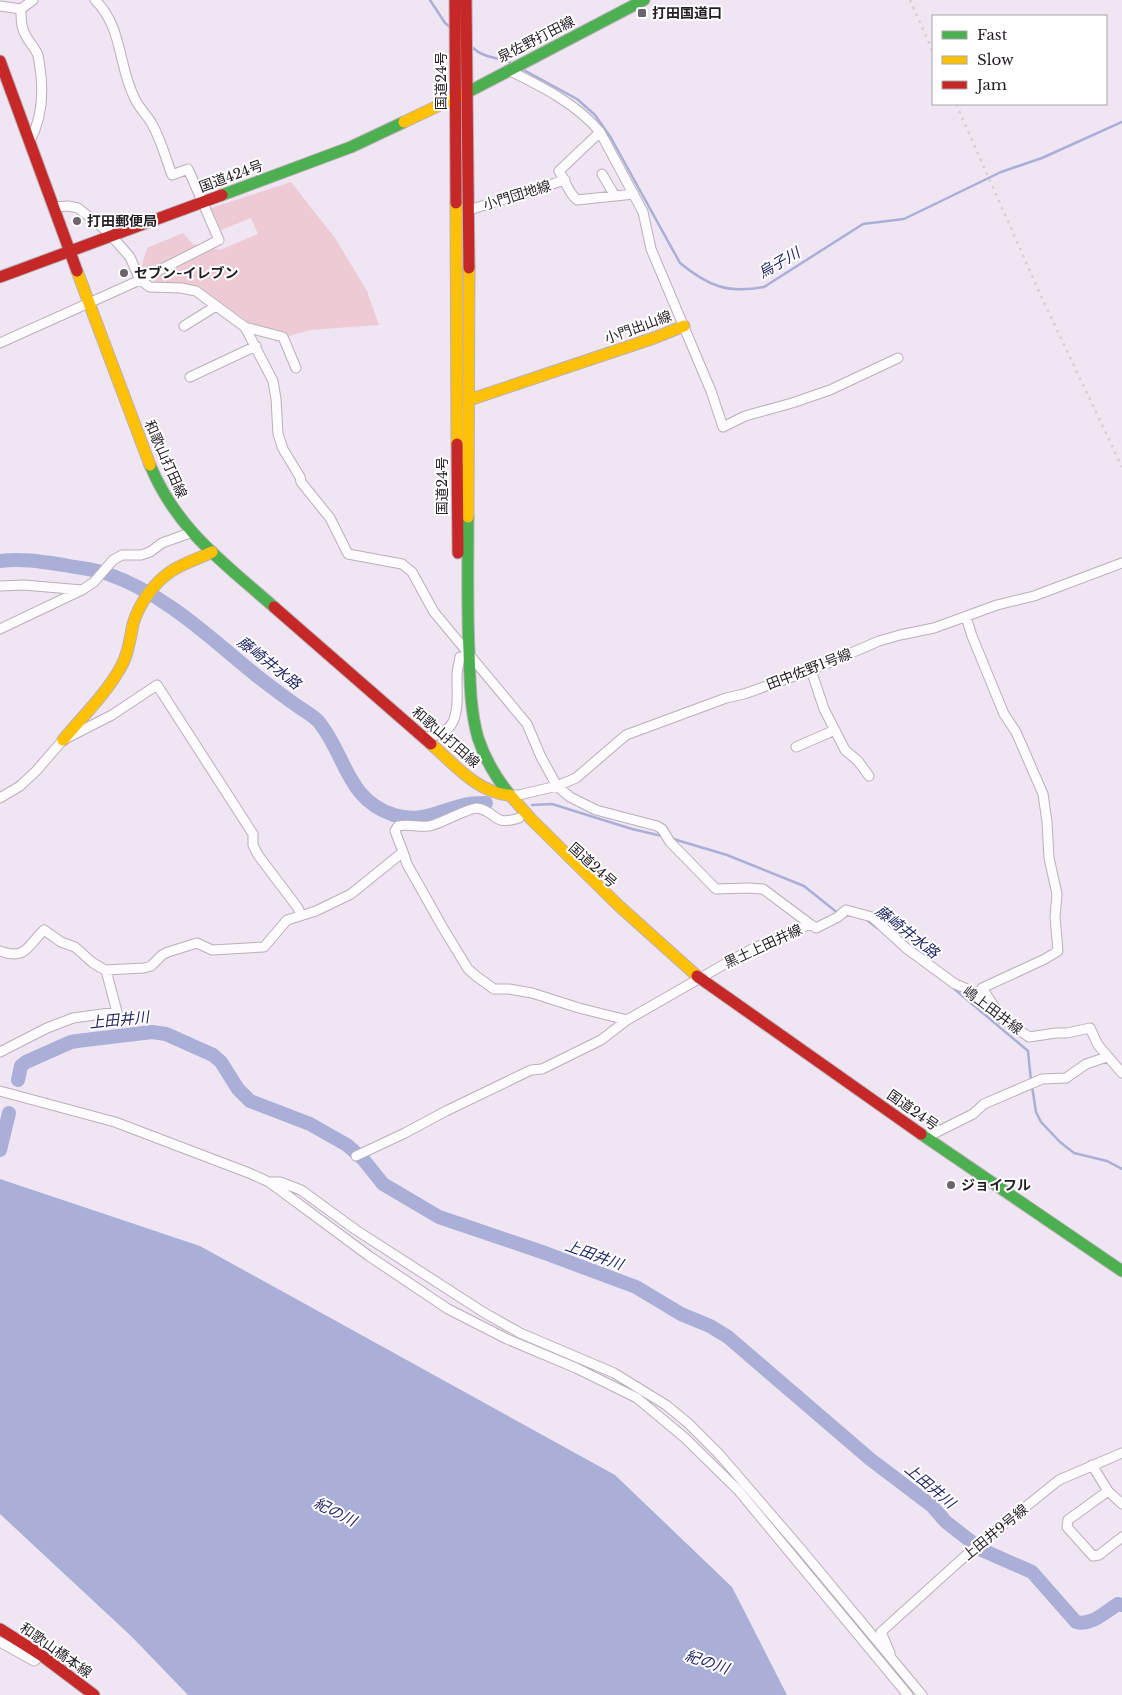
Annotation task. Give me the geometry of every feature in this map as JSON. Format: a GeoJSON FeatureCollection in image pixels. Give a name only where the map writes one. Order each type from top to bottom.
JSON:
{"type":"FeatureCollection","features":[{"type":"Feature","properties":{"kind":"main road","name":"国道24号"},"geometry":{"type":"LineString","coordinates":[[455,0],[458,641],[464,655]]}},
{"type":"Feature","properties":{"kind":"main road","name":"国道24号"},"geometry":{"type":"LineString","coordinates":[[466,0],[468,30],[469,400],[462,708],[468,738],[488,781],[621,909]]}},
{"type":"Feature","properties":{"kind":"main road","name":"泉佐野打田線"},"geometry":{"type":"LineString","coordinates":[[468,92],[522,62],[644,0]]}},
{"type":"Feature","properties":{"kind":"main road","name":"和歌山打田線"},"geometry":{"type":"LineString","coordinates":[[0,61],[121,390],[154,475],[172,510],[190,533],[422,737],[478,785],[502,794]]}},
{"type":"Feature","properties":{"kind":"main road","name":"国道424号"},"geometry":{"type":"LineString","coordinates":[[0,277],[351,148],[468,92]]}},
{"type":"Feature","properties":{"kind":"main road","name":"小門出山線"},"geometry":{"type":"LineString","coordinates":[[469,400],[475,400],[583,363],[684,326]]}},
{"type":"Feature","properties":{"kind":"main road"},"geometry":{"type":"LineString","coordinates":[[63,740],[111,682],[121,667],[127,655],[134,623],[141,606],[151,591],[170,572],[212,552]]}},
{"type":"Feature","properties":{"kind":"main road","name":"国道24号"},"geometry":{"type":"LineString","coordinates":[[502,794],[519,818],[700,979],[924,1136],[1122,1271]]}},
{"type":"Feature","properties":{"kind":"main road","name":"和歌山橋本線"},"geometry":{"type":"LineString","coordinates":[[0,1629],[41,1655],[94,1695]]}},
{"type":"Feature","properties":{"kind":"street"},"geometry":{"type":"LineString","coordinates":[[0,6],[21,9],[33,0]]}},
{"type":"Feature","properties":{"kind":"street"},"geometry":{"type":"LineString","coordinates":[[0,343],[140,280],[219,240],[188,168],[172,175],[153,125],[135,100],[126,76],[119,43],[110,21],[104,8],[95,0]]}},
{"type":"Feature","properties":{"kind":"street"},"geometry":{"type":"LineString","coordinates":[[21,9],[22,26],[25,35],[38,54],[42,77],[43,98],[37,128],[30,141]]}},
{"type":"Feature","properties":{"kind":"street","name":"小門出山線"},"geometry":{"type":"LineString","coordinates":[[508,70],[562,99],[600,132],[643,212],[651,249],[684,326]]}},
{"type":"Feature","properties":{"kind":"street"},"geometry":{"type":"LineString","coordinates":[[600,132],[559,172],[565,180],[569,193],[578,200],[634,194]]}},
{"type":"Feature","properties":{"kind":"street"},"geometry":{"type":"LineString","coordinates":[[602,174],[615,196]]}},
{"type":"Feature","properties":{"kind":"street","name":"小門団地線"},"geometry":{"type":"LineString","coordinates":[[469,210],[565,180]]}},
{"type":"Feature","properties":{"kind":"street"},"geometry":{"type":"LineString","coordinates":[[54,207],[68,206],[78,208],[111,235],[130,257],[140,280],[150,287],[180,288],[196,291],[246,327],[283,337],[296,368]]}},
{"type":"Feature","properties":{"kind":"street"},"geometry":{"type":"LineString","coordinates":[[184,326],[216,306]]}},
{"type":"Feature","properties":{"kind":"street"},"geometry":{"type":"LineString","coordinates":[[684,326],[711,391],[723,427],[745,416],[830,390],[898,358]]}},
{"type":"Feature","properties":{"kind":"street"},"geometry":{"type":"LineString","coordinates":[[246,327],[273,381],[278,434],[283,449],[301,482],[330,518],[348,554],[402,564],[412,572],[434,612],[458,641]]}},
{"type":"Feature","properties":{"kind":"street"},"geometry":{"type":"LineString","coordinates":[[190,377],[256,346]]}},
{"type":"Feature","properties":{"kind":"street"},"geometry":{"type":"LineString","coordinates":[[0,629],[82,590],[90,585],[113,560],[122,555],[141,555],[190,533]]}},
{"type":"Feature","properties":{"kind":"street","name":"田中佐野1号線"},"geometry":{"type":"LineString","coordinates":[[502,794],[519,796],[558,786],[576,778],[626,735],[726,698],[744,694],[811,670],[878,641],[900,634],[934,628],[997,605],[1034,596],[1122,563]]}},
{"type":"Feature","properties":{"kind":"street"},"geometry":{"type":"LineString","coordinates":[[0,586],[24,585],[82,590]]}},
{"type":"Feature","properties":{"kind":"street"},"geometry":{"type":"LineString","coordinates":[[966,617],[1004,714],[1016,732],[1043,794],[1049,858],[1057,894],[1055,917],[1058,951],[1045,959],[982,988],[1002,1019]]}},
{"type":"Feature","properties":{"kind":"street"},"geometry":{"type":"LineString","coordinates":[[422,737],[433,737],[444,733],[452,724],[456,713],[457,674],[464,655]]}},
{"type":"Feature","properties":{"kind":"street","name":"黒土上田井線"},"geometry":{"type":"LineString","coordinates":[[464,655],[526,724],[541,757],[558,786],[570,797],[596,810],[657,826],[716,888],[763,889],[810,924]]}},
{"type":"Feature","properties":{"kind":"street"},"geometry":{"type":"LineString","coordinates":[[811,670],[824,709],[845,750],[858,761],[868,776]]}},
{"type":"Feature","properties":{"kind":"street"},"geometry":{"type":"LineString","coordinates":[[0,798],[20,786],[63,740],[112,715],[157,685],[253,834],[253,845],[258,855],[298,908],[301,916]]}},
{"type":"Feature","properties":{"kind":"street"},"geometry":{"type":"LineString","coordinates":[[796,747],[835,730]]}},
{"type":"Feature","properties":{"kind":"street"},"geometry":{"type":"LineString","coordinates":[[519,818],[504,822],[475,808],[431,826],[401,825],[396,827],[395,831],[407,864],[443,928],[468,968],[476,976],[494,989],[509,989],[532,993],[579,1008],[627,1020]]}},
{"type":"Feature","properties":{"kind":"street"},"geometry":{"type":"LineString","coordinates":[[0,951],[14,955],[22,953],[44,930],[61,942],[75,948],[93,963],[105,970],[111,970],[151,966],[168,952],[197,943],[212,950],[264,947],[287,920],[316,911],[351,894],[403,852]]}},
{"type":"Feature","properties":{"kind":"street","name":"嶋上田井線"},"geometry":{"type":"LineString","coordinates":[[810,924],[816,928],[846,910],[872,917],[906,948],[955,984],[964,986],[971,991],[1002,1019],[1029,1037],[1067,1033],[1090,1028],[1098,1045],[1122,1073]]}},
{"type":"Feature","properties":{"kind":"street","name":"黒土上田井線"},"geometry":{"type":"LineString","coordinates":[[359,1155],[531,1070],[542,1069],[601,1040],[627,1020],[752,949],[810,924]]}},
{"type":"Feature","properties":{"kind":"street"},"geometry":{"type":"LineString","coordinates":[[0,1052],[46,1028],[74,1018],[117,1012],[107,974],[111,970]]}},
{"type":"Feature","properties":{"kind":"street"},"geometry":{"type":"LineString","coordinates":[[924,1136],[933,1134],[973,1114],[984,1104],[1031,1083],[1042,1079],[1066,1078],[1086,1064],[1107,1056]]}},
{"type":"Feature","properties":{"kind":"street"},"geometry":{"type":"LineString","coordinates":[[0,1091],[115,1122],[269,1182],[369,1256],[448,1309],[506,1339],[576,1368],[637,1398],[685,1438],[738,1490],[908,1695]]}},
{"type":"Feature","properties":{"kind":"street"},"geometry":{"type":"LineString","coordinates":[[269,1182],[280,1182],[301,1190],[356,1230],[482,1312],[520,1333],[614,1373],[666,1405],[688,1423],[719,1454],[922,1695]]}},
{"type":"Feature","properties":{"kind":"street","name":"上田井9号線"},"geometry":{"type":"LineString","coordinates":[[893,1661],[881,1632],[976,1547],[1059,1480],[1122,1453]]}},
{"type":"Feature","properties":{"kind":"street"},"geometry":{"type":"LineString","coordinates":[[1092,1465],[1108,1491],[1122,1504]]}},
{"type":"Feature","properties":{"kind":"street"},"geometry":{"type":"LineString","coordinates":[[1108,1491],[1068,1520],[1067,1527],[1093,1556],[1099,1555],[1122,1537]]}},
{"type":"Feature","properties":{"kind":"street"},"geometry":{"type":"LineString","coordinates":[[0,1642],[34,1661],[41,1655]]}},
{"type":"Feature","properties":{"kind":"shaded area"},"geometry":{"type":"Polygon","coordinates":[[[291,182],[335,238],[367,291],[379,325],[310,330],[290,336],[248,322],[199,286],[150,281],[141,268],[147,248],[183,233],[193,244],[220,250],[258,234],[251,218],[221,230],[211,208],[291,182]]]}},
{"type":"Feature","properties":{"kind":"water","name":"紀の川"},"geometry":{"type":"Polygon","coordinates":[[[0,1179],[200,1246],[615,1475],[732,1587],[787,1695],[188,1695],[131,1636],[0,1514],[0,1179]]]}},
{"type":"Feature","properties":{"kind":"waterway","name":"烏子川"},"geometry":{"type":"LineString","coordinates":[[430,0],[445,23],[450,27]]}},
{"type":"Feature","properties":{"kind":"waterway","name":"烏子川"},"geometry":{"type":"LineString","coordinates":[[473,48],[486,56],[511,63]]}},
{"type":"Feature","properties":{"kind":"waterway","name":"烏子川"},"geometry":{"type":"LineString","coordinates":[[522,69],[577,99],[595,115],[611,138],[680,263],[709,283],[729,289],[764,287],[863,224],[904,219],[1001,172],[1042,158],[1122,122]]}},
{"type":"Feature","properties":{"kind":"waterway","name":"藤崎井水路"},"geometry":{"type":"LineString","coordinates":[[0,561],[40,562],[103,572],[150,593],[169,605],[257,676],[318,721],[356,787],[366,799],[378,808],[394,815],[413,818],[467,804],[486,803]]}},
{"type":"Feature","properties":{"kind":"waterway","name":"藤崎井水路"},"geometry":{"type":"LineString","coordinates":[[532,805],[552,804],[632,829],[662,836]]}},
{"type":"Feature","properties":{"kind":"waterway","name":"藤崎井水路"},"geometry":{"type":"LineString","coordinates":[[670,838],[727,855],[804,886],[839,914]]}},
{"type":"Feature","properties":{"kind":"waterway","name":"藤崎井水路"},"geometry":{"type":"LineString","coordinates":[[866,919],[877,928]]}},
{"type":"Feature","properties":{"kind":"waterway","name":"藤崎井水路"},"geometry":{"type":"LineString","coordinates":[[952,987],[1028,1051],[1031,1081]]}},
{"type":"Feature","properties":{"kind":"waterway","name":"上田井川"},"geometry":{"type":"LineString","coordinates":[[18,1080],[21,1066],[26,1062],[77,1041],[152,1032],[166,1034],[213,1055],[221,1062],[238,1089],[250,1101],[310,1124],[347,1145],[363,1159],[383,1184],[439,1217],[545,1253],[636,1287],[681,1314],[710,1326],[728,1337],[870,1459],[932,1506],[946,1522],[982,1550],[1032,1572],[1076,1622],[1082,1623],[1093,1620],[1118,1604],[1122,1605]]}},
{"type":"Feature","properties":{"kind":"waterway","name":"藤崎井水路"},"geometry":{"type":"LineString","coordinates":[[1032,1086],[1036,1112],[1041,1122],[1060,1142],[1074,1153],[1107,1161],[1122,1169]]}},
{"type":"Feature","properties":{"kind":"waterway","name":"上田井川"},"geometry":{"type":"LineString","coordinates":[[0,1150],[9,1113]]}},
{"type":"Feature","properties":{"kind":"railway"},"geometry":{"type":"LineString","coordinates":[[910,0],[932,50]]}},
{"type":"Feature","properties":{"kind":"railway"},"geometry":{"type":"LineString","coordinates":[[956,105],[1041,296],[1122,467]]}},
{"type":"Feature","properties":{"kind":"traffic: fast"},"geometry":{"type":"LineString","coordinates":[[468,92],[644,0]]}},
{"type":"Feature","properties":{"kind":"traffic: fast"},"geometry":{"type":"LineString","coordinates":[[222,195],[351,147],[404,122]]}},
{"type":"Feature","properties":{"kind":"traffic: fast"},"geometry":{"type":"LineString","coordinates":[[150,465],[161,488],[188,527],[219,559],[274,607]]}},
{"type":"Feature","properties":{"kind":"traffic: fast"},"geometry":{"type":"LineString","coordinates":[[468,517],[468,634],[473,717],[484,753],[510,795]]}},
{"type":"Feature","properties":{"kind":"traffic: fast"},"geometry":{"type":"LineString","coordinates":[[921,1134],[1122,1271]]}},
{"type":"Feature","properties":{"kind":"traffic: slow"},"geometry":{"type":"LineString","coordinates":[[404,122],[463,94]]}},
{"type":"Feature","properties":{"kind":"traffic: slow"},"geometry":{"type":"LineString","coordinates":[[456,203],[457,444]]}},
{"type":"Feature","properties":{"kind":"traffic: slow"},"geometry":{"type":"LineString","coordinates":[[468,517],[469,268]]}},
{"type":"Feature","properties":{"kind":"traffic: slow"},"geometry":{"type":"LineString","coordinates":[[77,271],[150,465]]}},
{"type":"Feature","properties":{"kind":"traffic: slow"},"geometry":{"type":"LineString","coordinates":[[469,400],[654,338],[684,326]]}},
{"type":"Feature","properties":{"kind":"traffic: slow"},"geometry":{"type":"LineString","coordinates":[[63,740],[102,695],[122,665],[129,645],[133,624],[152,588],[175,569],[212,552]]}},
{"type":"Feature","properties":{"kind":"traffic: slow"},"geometry":{"type":"LineString","coordinates":[[431,744],[476,783],[486,789],[508,795]]}},
{"type":"Feature","properties":{"kind":"traffic: slow"},"geometry":{"type":"LineString","coordinates":[[510,795],[531,819],[618,905],[697,976]]}},
{"type":"Feature","properties":{"kind":"traffic: jam"},"geometry":{"type":"LineString","coordinates":[[455,0],[456,203]]}},
{"type":"Feature","properties":{"kind":"traffic: jam"},"geometry":{"type":"LineString","coordinates":[[466,0],[469,268]]}},
{"type":"Feature","properties":{"kind":"traffic: jam"},"geometry":{"type":"LineString","coordinates":[[0,61],[77,271]]}},
{"type":"Feature","properties":{"kind":"traffic: jam"},"geometry":{"type":"LineString","coordinates":[[0,277],[222,195]]}},
{"type":"Feature","properties":{"kind":"traffic: jam"},"geometry":{"type":"LineString","coordinates":[[457,444],[458,553]]}},
{"type":"Feature","properties":{"kind":"traffic: jam"},"geometry":{"type":"LineString","coordinates":[[274,607],[431,744]]}},
{"type":"Feature","properties":{"kind":"traffic: jam"},"geometry":{"type":"LineString","coordinates":[[697,976],[704,981]]}},
{"type":"Feature","properties":{"kind":"traffic: jam"},"geometry":{"type":"LineString","coordinates":[[704,981],[921,1134]]}},
{"type":"Feature","properties":{"kind":"traffic: jam"},"geometry":{"type":"LineString","coordinates":[[0,1629],[41,1655],[94,1695]]}},
{"type":"Feature","properties":{"kind":"place","name":"打田国道口"},"geometry":{"type":"Point","coordinates":[642,13]}},
{"type":"Feature","properties":{"kind":"place","name":"打田郵便局"},"geometry":{"type":"Point","coordinates":[77,221]}},
{"type":"Feature","properties":{"kind":"place","name":"セブン-イレブン"},"geometry":{"type":"Point","coordinates":[124,273]}},
{"type":"Feature","properties":{"kind":"place","name":"ジョイフル"},"geometry":{"type":"Point","coordinates":[951,1185]}}]}
